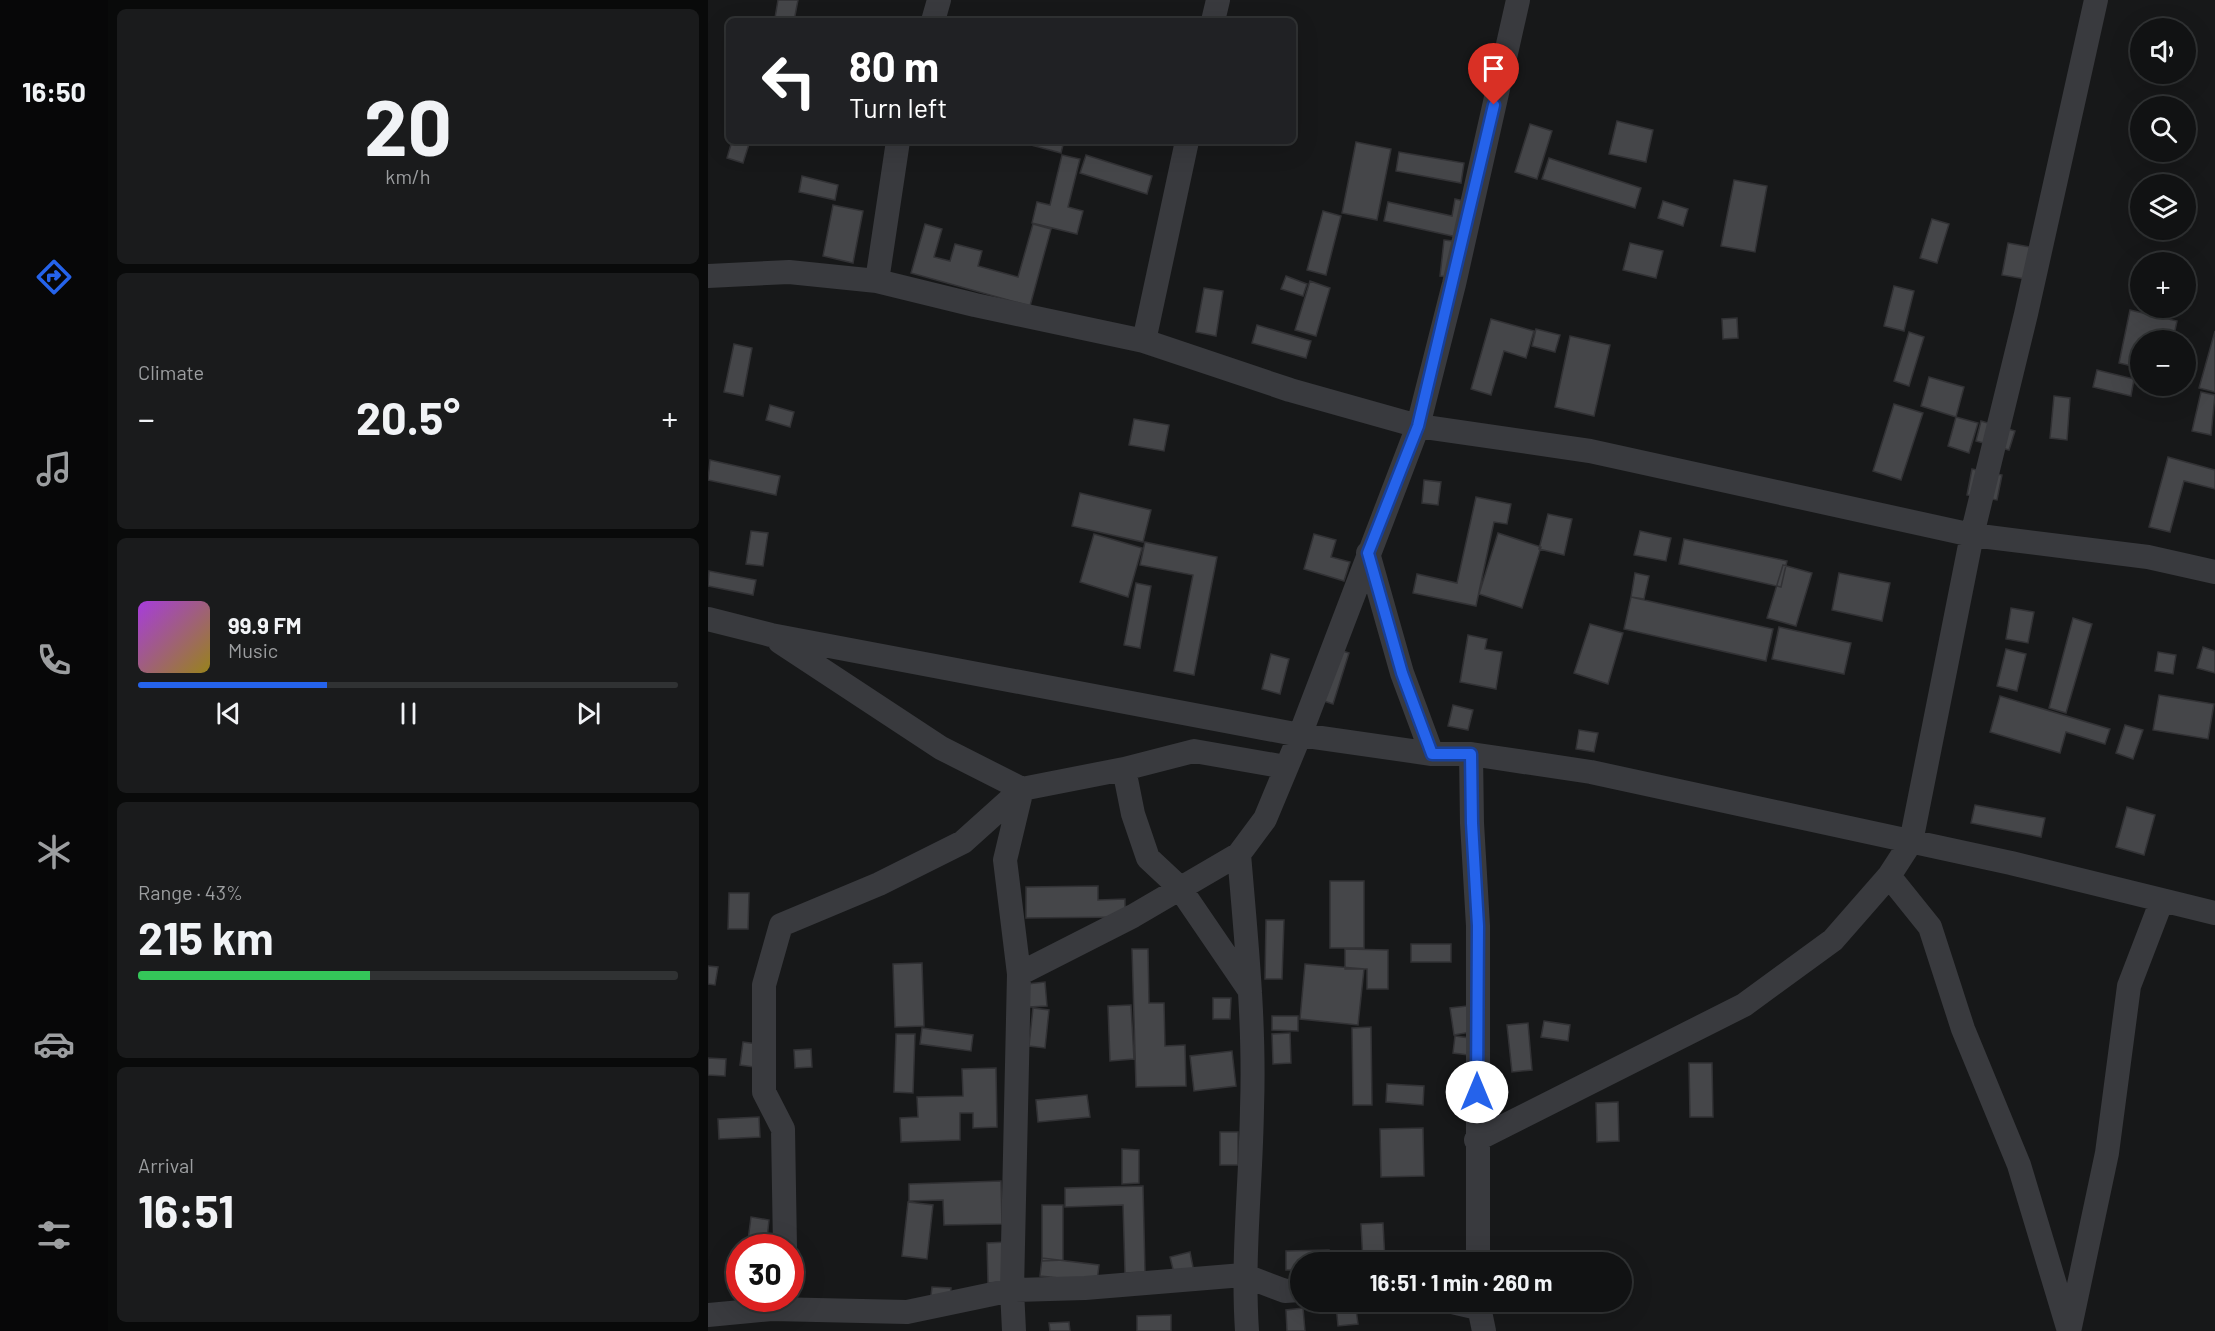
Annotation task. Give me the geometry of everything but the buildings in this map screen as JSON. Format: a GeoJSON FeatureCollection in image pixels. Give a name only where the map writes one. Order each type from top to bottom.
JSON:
{"type":"FeatureCollection","features":[{"type":"Feature","properties":{"kind":"street"},"geometry":{"type":"LineString","coordinates":[[934,18],[939,0]]}},
{"type":"Feature","properties":{"kind":"street"},"geometry":{"type":"LineString","coordinates":[[1214,18],[1218,0]]}},
{"type":"Feature","properties":{"kind":"street"},"geometry":{"type":"LineString","coordinates":[[1019,974],[1133,916],[1179,887],[1239,854],[1265,819],[1300,735],[1418,426],[1456,273],[1518,0]]}},
{"type":"Feature","properties":{"kind":"street"},"geometry":{"type":"LineString","coordinates":[[1476,1140],[1744,1005],[1833,940],[1889,876],[1911,842],[1971,535],[2026,314],[2096,0]]}},
{"type":"Feature","properties":{"kind":"street"},"geometry":{"type":"LineString","coordinates":[[877,281],[898,144]]}},
{"type":"Feature","properties":{"kind":"street"},"geometry":{"type":"LineString","coordinates":[[1144,341],[1186,144]]}},
{"type":"Feature","properties":{"kind":"street"},"geometry":{"type":"LineString","coordinates":[[708,276],[789,272],[877,281],[975,305],[1144,341],[1290,390],[1418,426],[1590,451],[1971,535],[2148,557],[2215,572]]}},
{"type":"Feature","properties":{"kind":"street"},"geometry":{"type":"LineString","coordinates":[[1368,553],[1402,673],[1432,754]]}},
{"type":"Feature","properties":{"kind":"street"},"geometry":{"type":"LineString","coordinates":[[708,620],[771,635],[1300,735],[1432,754],[1471,754],[1591,771],[2011,863],[2215,913]]}},
{"type":"Feature","properties":{"kind":"street"},"geometry":{"type":"LineString","coordinates":[[771,635],[941,748],[1022,789]]}},
{"type":"Feature","properties":{"kind":"street"},"geometry":{"type":"LineString","coordinates":[[785,1234],[783,1129],[764,1092],[764,985],[781,925],[879,884],[963,842],[1022,789],[1124,769],[1194,751],[1286,767]]}},
{"type":"Feature","properties":{"kind":"street"},"geometry":{"type":"LineString","coordinates":[[1471,754],[1472,823],[1478,926],[1476,1140],[1478,1252]]}},
{"type":"Feature","properties":{"kind":"street"},"geometry":{"type":"LineString","coordinates":[[1124,769],[1133,813],[1148,858],[1179,887],[1251,992]]}},
{"type":"Feature","properties":{"kind":"street"},"geometry":{"type":"LineString","coordinates":[[1014,1331],[1012,1290],[1019,974],[1005,860],[1022,789]]}},
{"type":"Feature","properties":{"kind":"street"},"geometry":{"type":"LineString","coordinates":[[1239,854],[1251,992],[1252,1107],[1243,1275],[1247,1331]]}},
{"type":"Feature","properties":{"kind":"street"},"geometry":{"type":"LineString","coordinates":[[1889,876],[1930,927],[1963,1029],[2019,1165],[2069,1331]]}},
{"type":"Feature","properties":{"kind":"street"},"geometry":{"type":"LineString","coordinates":[[2069,1331],[2107,1153],[2129,986],[2162,900]]}},
{"type":"Feature","properties":{"kind":"street"},"geometry":{"type":"LineString","coordinates":[[708,1315],[773,1313],[901,1322],[1012,1290],[1085,1288],[1243,1275],[1285,1291],[1290,1291]]}},
{"type":"Feature","properties":{"kind":"route"},"geometry":{"type":"LineString","coordinates":[[1477,1092],[1478,926],[1472,823],[1471,754],[1432,754],[1402,673],[1368,553],[1418,426],[1454,284],[1494,105]]}}]}
